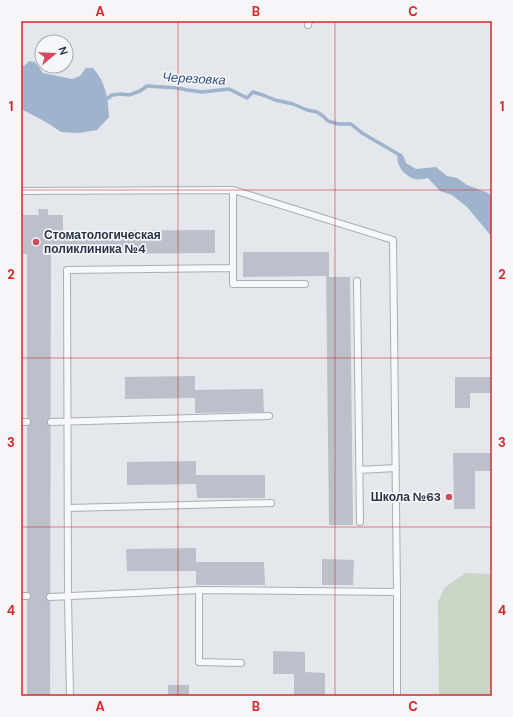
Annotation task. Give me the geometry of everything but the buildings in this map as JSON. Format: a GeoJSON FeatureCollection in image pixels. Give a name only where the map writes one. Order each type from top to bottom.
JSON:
{"type":"FeatureCollection","features":[{"type":"Feature","properties":{"kind":"lane"},"geometry":{"type":"LineString","coordinates":[[21,192],[233,190],[393,240],[397,696]]}},
{"type":"Feature","properties":{"kind":"lane"},"geometry":{"type":"LineString","coordinates":[[233,190],[233,284],[306,284]]}},
{"type":"Feature","properties":{"kind":"lane"},"geometry":{"type":"LineString","coordinates":[[70,696],[68,596],[67,270],[233,268]]}},
{"type":"Feature","properties":{"kind":"lane"},"geometry":{"type":"LineString","coordinates":[[357,281],[360,522]]}},
{"type":"Feature","properties":{"kind":"lane"},"geometry":{"type":"LineString","coordinates":[[51,422],[269,416]]}},
{"type":"Feature","properties":{"kind":"lane"},"geometry":{"type":"LineString","coordinates":[[359,470],[396,468]]}},
{"type":"Feature","properties":{"kind":"lane"},"geometry":{"type":"LineString","coordinates":[[68,508],[271,503]]}},
{"type":"Feature","properties":{"kind":"lane"},"geometry":{"type":"LineString","coordinates":[[50,597],[198,590],[397,592]]}},
{"type":"Feature","properties":{"kind":"lane"},"geometry":{"type":"LineString","coordinates":[[198,590],[198,662],[241,663]]}},
{"type":"Feature","properties":{"kind":"green space"},"geometry":{"type":"Polygon","coordinates":[[[466,573],[492,574],[492,696],[439,696],[438,602],[445,587],[466,573]]]}},
{"type":"Feature","properties":{"kind":"water"},"geometry":{"type":"Polygon","coordinates":[[[29,61],[34,62],[34,74],[48,74],[72,79],[80,76],[86,68],[93,68],[101,79],[106,91],[109,117],[97,130],[79,133],[61,132],[21,109],[21,65],[24,66],[29,61]]]}},
{"type":"Feature","properties":{"kind":"water"},"geometry":{"type":"Polygon","coordinates":[[[401,153],[406,163],[416,169],[436,167],[447,176],[457,178],[467,185],[488,193],[492,197],[492,237],[467,207],[452,195],[440,191],[428,178],[411,178],[404,173],[399,166],[397,158],[398,154],[401,153]]]}},
{"type":"Feature","properties":{"kind":"waterway","name":"Черезовка"},"geometry":{"type":"LineString","coordinates":[[104,97],[108,98],[112,95],[121,94],[129,95],[140,91],[147,86],[178,88],[202,92],[229,89],[247,98],[253,92],[317,112],[328,121],[338,124],[351,124],[362,133],[398,154]]}},
{"type":"Feature","properties":{"kind":"place","name":"Стоматологическая поликлиника №4"},"geometry":{"type":"Point","coordinates":[36,242]}},
{"type":"Feature","properties":{"kind":"place","name":"Школа №63"},"geometry":{"type":"Point","coordinates":[449,497]}}]}
